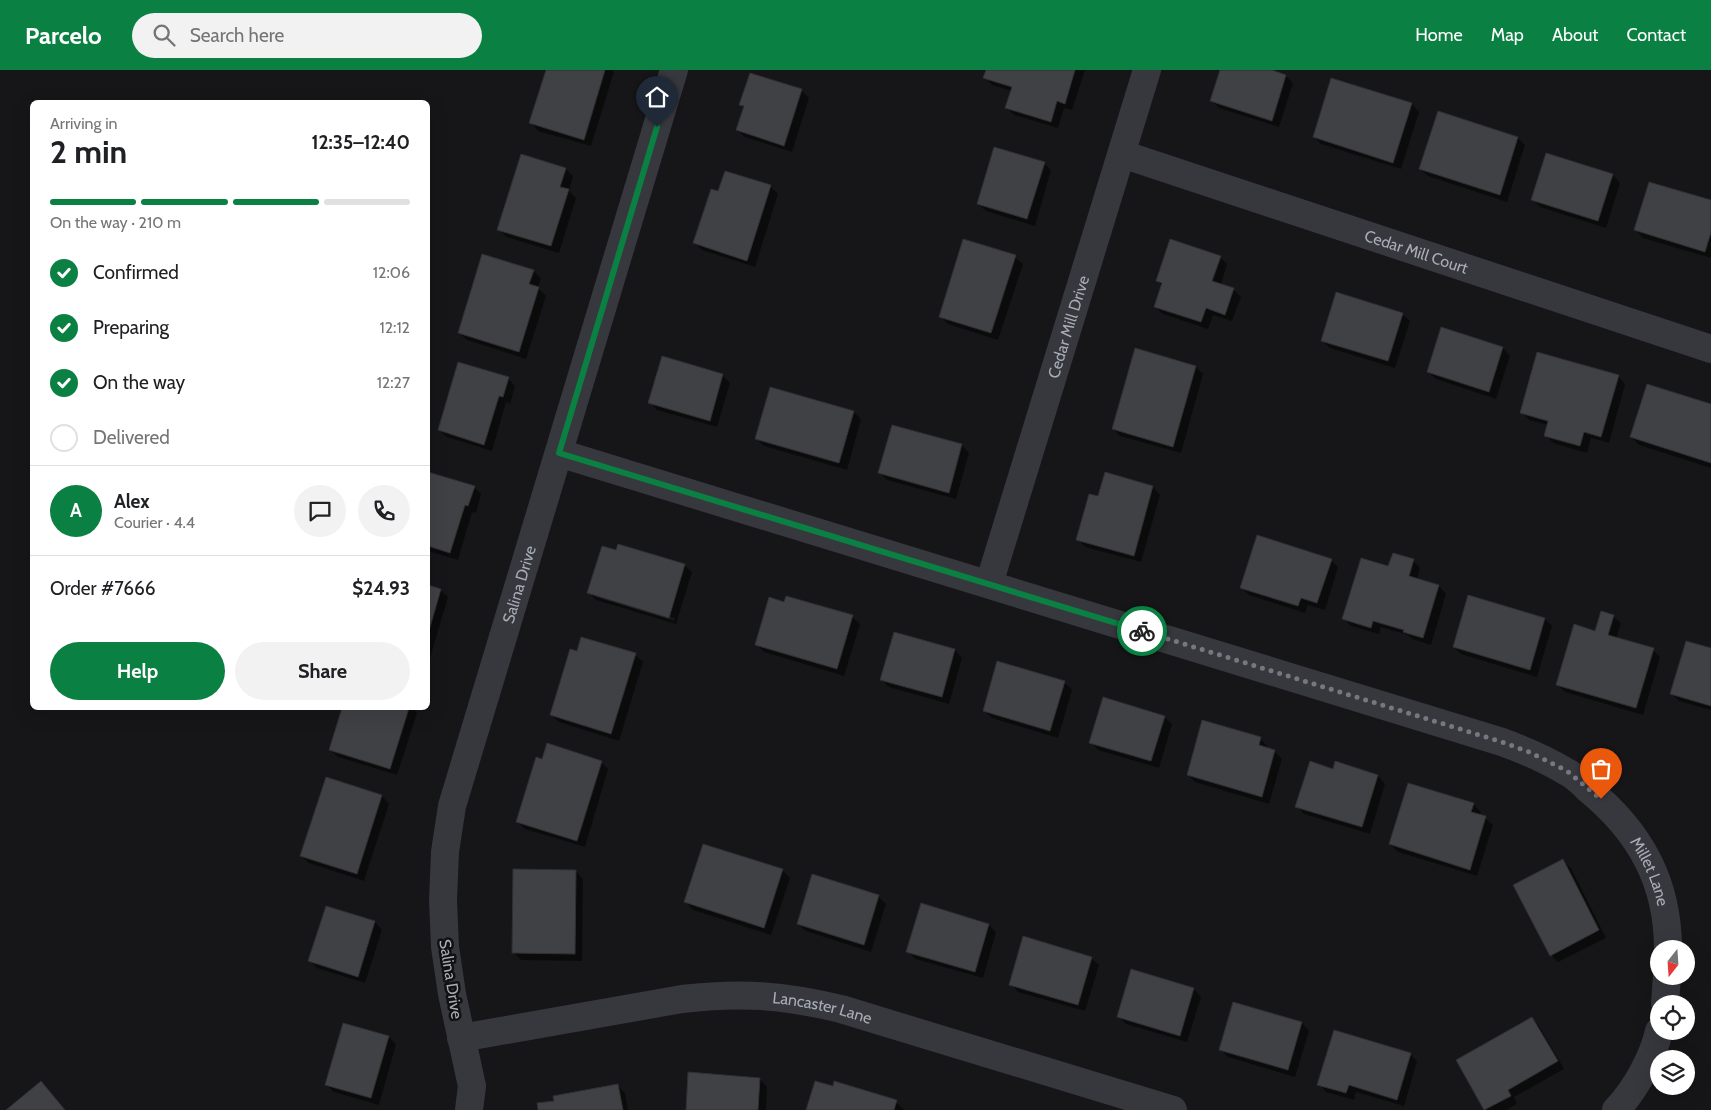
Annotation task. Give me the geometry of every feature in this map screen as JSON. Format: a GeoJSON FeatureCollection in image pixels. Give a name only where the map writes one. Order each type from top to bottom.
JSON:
{"type":"FeatureCollection","features":[{"type":"Feature","properties":{"kind":"street","name":"Salina Drive"},"geometry":{"type":"LineString","coordinates":[[469,1110],[472,1086],[452,994],[445,947],[443,900],[445,852],[452,806],[674,70]]}},
{"type":"Feature","properties":{"kind":"street","name":"Cedar Mill Drive"},"geometry":{"type":"LineString","coordinates":[[989,584],[1147,70]]}},
{"type":"Feature","properties":{"kind":"street","name":"Cedar Mill Court"},"geometry":{"type":"LineString","coordinates":[[1122,154],[1711,349]]}},
{"type":"Feature","properties":{"kind":"street","name":"Millet Lane"},"geometry":{"type":"LineString","coordinates":[[559,453],[1502,742],[1529,752],[1567,771],[1601,799],[1631,832],[1648,859],[1661,891],[1668,928],[1668,940]]}},
{"type":"Feature","properties":{"kind":"street","name":"Lancaster Lane"},"geometry":{"type":"LineString","coordinates":[[461,1038],[682,999],[730,995],[778,996],[810,1001],[841,1009],[1173,1110]]}},
{"type":"Feature","properties":{"kind":"street"},"geometry":{"type":"LineString","coordinates":[[1616,1110],[1624,1102],[1644,1070],[1656,1040]]}},
{"type":"Feature","properties":{"kind":"building"},"geometry":{"type":"Polygon","coordinates":[[[546,70],[605,70],[584,140],[529,123],[546,70]]]}},
{"type":"Feature","properties":{"kind":"building"},"geometry":{"type":"Polygon","coordinates":[[[986,70],[1075,70],[1065,104],[1057,101],[1051,122],[1005,108],[1012,87],[983,78],[986,70]]]}},
{"type":"Feature","properties":{"kind":"building"},"geometry":{"type":"Polygon","coordinates":[[[1220,70],[1272,70],[1286,75],[1272,121],[1210,101],[1220,70]]]}},
{"type":"Feature","properties":{"kind":"building"},"geometry":{"type":"Polygon","coordinates":[[[750,73],[802,89],[784,146],[736,130],[744,106],[739,105],[750,73]]]}},
{"type":"Feature","properties":{"kind":"building"},"geometry":{"type":"Polygon","coordinates":[[[1331,78],[1412,103],[1393,163],[1313,137],[1331,78]]]}},
{"type":"Feature","properties":{"kind":"building"},"geometry":{"type":"Polygon","coordinates":[[[1438,111],[1518,137],[1500,195],[1419,169],[1438,111]]]}},
{"type":"Feature","properties":{"kind":"building"},"geometry":{"type":"Polygon","coordinates":[[[994,147],[1045,162],[1027,219],[977,204],[994,147]]]}},
{"type":"Feature","properties":{"kind":"building"},"geometry":{"type":"Polygon","coordinates":[[[1546,153],[1613,174],[1598,221],[1531,200],[1546,153]]]}},
{"type":"Feature","properties":{"kind":"building"},"geometry":{"type":"Polygon","coordinates":[[[521,154],[566,168],[560,187],[569,189],[551,246],[497,230],[521,154]]]}},
{"type":"Feature","properties":{"kind":"building"},"geometry":{"type":"Polygon","coordinates":[[[725,171],[771,185],[747,261],[693,243],[711,189],[718,191],[725,171]]]}},
{"type":"Feature","properties":{"kind":"building"},"geometry":{"type":"Polygon","coordinates":[[[1649,182],[1711,200],[1711,232],[1705,252],[1634,230],[1649,182]]]}},
{"type":"Feature","properties":{"kind":"building"},"geometry":{"type":"Polygon","coordinates":[[[963,239],[1016,255],[991,333],[939,317],[963,239]]]}},
{"type":"Feature","properties":{"kind":"building"},"geometry":{"type":"Polygon","coordinates":[[[1170,239],[1221,256],[1212,281],[1234,288],[1225,315],[1206,308],[1201,322],[1154,307],[1162,283],[1156,281],[1170,239]]]}},
{"type":"Feature","properties":{"kind":"building"},"geometry":{"type":"Polygon","coordinates":[[[482,254],[534,270],[529,284],[539,287],[519,352],[458,333],[482,254]]]}},
{"type":"Feature","properties":{"kind":"building"},"geometry":{"type":"Polygon","coordinates":[[[1336,292],[1403,313],[1388,361],[1321,341],[1336,292]]]}},
{"type":"Feature","properties":{"kind":"building"},"geometry":{"type":"Polygon","coordinates":[[[1441,327],[1503,347],[1489,392],[1427,372],[1441,327]]]}},
{"type":"Feature","properties":{"kind":"building"},"geometry":{"type":"Polygon","coordinates":[[[1135,348],[1196,366],[1173,447],[1112,429],[1135,348]]]}},
{"type":"Feature","properties":{"kind":"building"},"geometry":{"type":"Polygon","coordinates":[[[1537,352],[1619,375],[1601,437],[1584,432],[1580,446],[1544,436],[1548,421],[1520,413],[1537,352]]]}},
{"type":"Feature","properties":{"kind":"building"},"geometry":{"type":"Polygon","coordinates":[[[662,356],[723,374],[710,421],[648,403],[662,356]]]}},
{"type":"Feature","properties":{"kind":"building"},"geometry":{"type":"Polygon","coordinates":[[[458,362],[509,377],[503,397],[499,396],[484,445],[438,430],[458,362]]]}},
{"type":"Feature","properties":{"kind":"building"},"geometry":{"type":"Polygon","coordinates":[[[1647,384],[1711,404],[1711,463],[1630,437],[1647,384]]]}},
{"type":"Feature","properties":{"kind":"building"},"geometry":{"type":"Polygon","coordinates":[[[770,387],[854,411],[839,463],[755,439],[770,387]]]}},
{"type":"Feature","properties":{"kind":"building"},"geometry":{"type":"Polygon","coordinates":[[[892,425],[962,444],[949,493],[878,473],[892,425]]]}},
{"type":"Feature","properties":{"kind":"building"},"geometry":{"type":"Polygon","coordinates":[[[1105,472],[1153,486],[1134,556],[1076,540],[1089,494],[1098,496],[1105,472]]]}},
{"type":"Feature","properties":{"kind":"building"},"geometry":{"type":"Polygon","coordinates":[[[430,473],[475,486],[468,506],[465,505],[450,553],[430,547],[430,473]]]}},
{"type":"Feature","properties":{"kind":"building"},"geometry":{"type":"Polygon","coordinates":[[[1257,535],[1332,559],[1317,603],[1301,598],[1298,606],[1240,588],[1257,535]]]}},
{"type":"Feature","properties":{"kind":"building"},"geometry":{"type":"Polygon","coordinates":[[[618,544],[685,564],[669,618],[587,593],[602,546],[616,550],[618,544]]]}},
{"type":"Feature","properties":{"kind":"building"},"geometry":{"type":"Polygon","coordinates":[[[1393,553],[1414,559],[1409,576],[1439,585],[1423,638],[1373,621],[1371,628],[1342,619],[1361,558],[1388,566],[1393,553]]]}},
{"type":"Feature","properties":{"kind":"building"},"geometry":{"type":"Polygon","coordinates":[[[430,586],[441,589],[430,627],[430,586]]]}},
{"type":"Feature","properties":{"kind":"building"},"geometry":{"type":"Polygon","coordinates":[[[1468,595],[1545,618],[1530,670],[1453,647],[1468,595]]]}},
{"type":"Feature","properties":{"kind":"building"},"geometry":{"type":"Polygon","coordinates":[[[786,596],[853,615],[837,669],[755,645],[769,597],[784,602],[786,596]]]}},
{"type":"Feature","properties":{"kind":"building"},"geometry":{"type":"Polygon","coordinates":[[[1601,611],[1614,615],[1608,635],[1654,648],[1636,708],[1556,685],[1574,624],[1595,631],[1601,611]]]}},
{"type":"Feature","properties":{"kind":"building"},"geometry":{"type":"Polygon","coordinates":[[[894,632],[955,649],[942,697],[880,680],[894,632]]]}},
{"type":"Feature","properties":{"kind":"building"},"geometry":{"type":"Polygon","coordinates":[[[581,637],[636,653],[611,734],[550,715],[570,649],[577,651],[581,637]]]}},
{"type":"Feature","properties":{"kind":"building"},"geometry":{"type":"Polygon","coordinates":[[[1686,641],[1711,648],[1711,706],[1670,694],[1686,641]]]}},
{"type":"Feature","properties":{"kind":"building"},"geometry":{"type":"Polygon","coordinates":[[[997,661],[1065,681],[1050,731],[983,711],[997,661]]]}},
{"type":"Feature","properties":{"kind":"building"},"geometry":{"type":"Polygon","coordinates":[[[1103,697],[1165,716],[1151,761],[1089,743],[1103,697]]]}},
{"type":"Feature","properties":{"kind":"building"},"geometry":{"type":"Polygon","coordinates":[[[341,710],[408,710],[390,769],[329,750],[341,710]]]}},
{"type":"Feature","properties":{"kind":"building"},"geometry":{"type":"Polygon","coordinates":[[[1202,720],[1261,737],[1259,745],[1275,750],[1262,797],[1187,775],[1202,720]]]}},
{"type":"Feature","properties":{"kind":"building"},"geometry":{"type":"Polygon","coordinates":[[[547,743],[602,761],[577,841],[516,822],[536,757],[542,759],[547,743]]]}},
{"type":"Feature","properties":{"kind":"building"},"geometry":{"type":"Polygon","coordinates":[[[1310,761],[1333,769],[1335,761],[1378,775],[1362,827],[1295,807],[1310,761]]]}},
{"type":"Feature","properties":{"kind":"building"},"geometry":{"type":"Polygon","coordinates":[[[326,777],[382,795],[357,874],[300,856],[326,777]]]}},
{"type":"Feature","properties":{"kind":"building"},"geometry":{"type":"Polygon","coordinates":[[[1408,783],[1474,803],[1471,812],[1486,816],[1470,870],[1389,844],[1408,783]]]}},
{"type":"Feature","properties":{"kind":"building"},"geometry":{"type":"Polygon","coordinates":[[[703,844],[783,869],[764,928],[684,902],[703,844]]]}},
{"type":"Feature","properties":{"kind":"building"},"geometry":{"type":"Polygon","coordinates":[[[1563,859],[1599,930],[1550,956],[1513,885],[1563,859]]]}},
{"type":"Feature","properties":{"kind":"building"},"geometry":{"type":"Polygon","coordinates":[[[513,869],[576,870],[575,954],[512,953],[513,869]]]}},
{"type":"Feature","properties":{"kind":"building"},"geometry":{"type":"Polygon","coordinates":[[[812,874],[879,895],[864,945],[797,924],[812,874]]]}},
{"type":"Feature","properties":{"kind":"building"},"geometry":{"type":"Polygon","coordinates":[[[921,903],[989,924],[975,972],[906,952],[921,903]]]}},
{"type":"Feature","properties":{"kind":"building"},"geometry":{"type":"Polygon","coordinates":[[[326,906],[375,921],[358,977],[308,961],[326,906]]]}},
{"type":"Feature","properties":{"kind":"building"},"geometry":{"type":"Polygon","coordinates":[[[1023,936],[1092,957],[1078,1005],[1009,985],[1023,936]]]}},
{"type":"Feature","properties":{"kind":"building"},"geometry":{"type":"Polygon","coordinates":[[[1131,969],[1194,988],[1180,1036],[1117,1017],[1131,969]]]}},
{"type":"Feature","properties":{"kind":"building"},"geometry":{"type":"Polygon","coordinates":[[[1233,1002],[1302,1022],[1288,1070],[1219,1050],[1233,1002]]]}},
{"type":"Feature","properties":{"kind":"building"},"geometry":{"type":"Polygon","coordinates":[[[1532,1017],[1558,1061],[1508,1090],[1511,1096],[1484,1110],[1456,1060],[1532,1017]]]}},
{"type":"Feature","properties":{"kind":"building"},"geometry":{"type":"Polygon","coordinates":[[[343,1023],[389,1036],[371,1098],[325,1085],[343,1023]]]}},
{"type":"Feature","properties":{"kind":"building"},"geometry":{"type":"Polygon","coordinates":[[[1334,1030],[1411,1053],[1397,1100],[1349,1085],[1346,1093],[1317,1085],[1334,1030]]]}},
{"type":"Feature","properties":{"kind":"building"},"geometry":{"type":"Polygon","coordinates":[[[688,1072],[760,1078],[758,1110],[686,1110],[688,1072]]]}},
{"type":"Feature","properties":{"kind":"building"},"geometry":{"type":"Polygon","coordinates":[[[41,1081],[65,1110],[6,1110],[41,1081]]]}},
{"type":"Feature","properties":{"kind":"building"},"geometry":{"type":"Polygon","coordinates":[[[815,1081],[833,1086],[834,1081],[897,1100],[894,1110],[806,1110],[815,1081]]]}},
{"type":"Feature","properties":{"kind":"building"},"geometry":{"type":"Polygon","coordinates":[[[618,1084],[623,1110],[538,1110],[537,1103],[554,1101],[553,1096],[618,1084]]]}},
{"type":"Feature","properties":{"kind":"way so far"},"geometry":{"type":"LineString","coordinates":[[1142,631],[1502,742],[1529,752],[1567,771],[1601,799]]}},
{"type":"Feature","properties":{"kind":"route"},"geometry":{"type":"LineString","coordinates":[[657,127],[559,453],[1142,631]]}}]}
